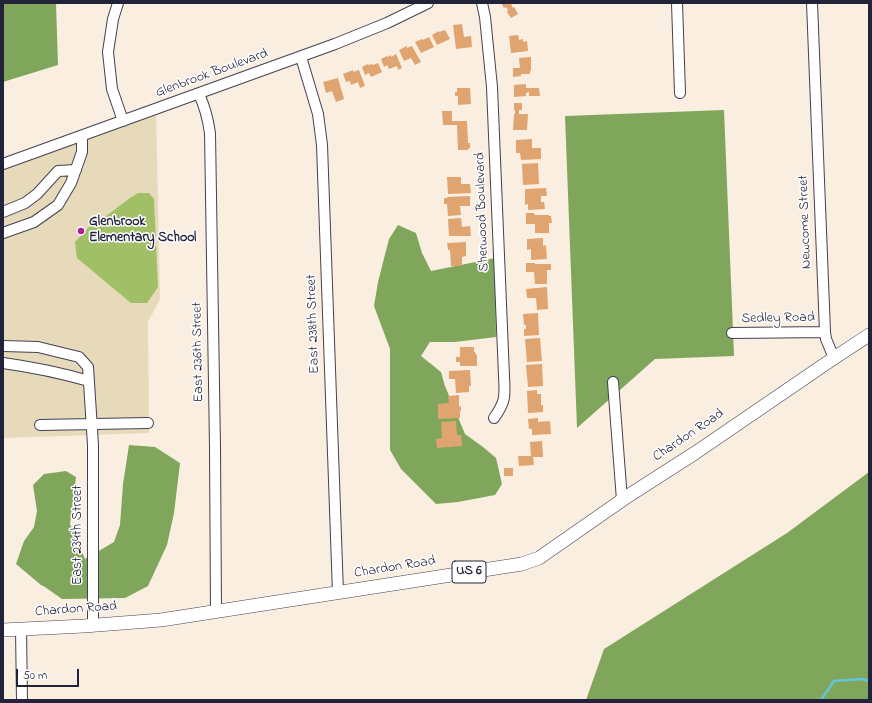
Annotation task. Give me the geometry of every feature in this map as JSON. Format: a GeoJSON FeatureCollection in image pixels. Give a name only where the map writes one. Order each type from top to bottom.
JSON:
{"type":"FeatureCollection","features":[{"type":"Feature","properties":{"kind":"main road","name":"Chardon Road"},"geometry":{"type":"LineString","coordinates":[[3,630],[161,620],[522,564],[539,558],[622,500],[695,453],[869,335]]}},
{"type":"Feature","properties":{"kind":"street"},"geometry":{"type":"LineString","coordinates":[[118,3],[113,19],[108,52],[112,89],[122,121]]}},
{"type":"Feature","properties":{"kind":"street","name":"Glenbrook Boulevard"},"geometry":{"type":"LineString","coordinates":[[3,164],[301,57],[387,23],[428,3]]}},
{"type":"Feature","properties":{"kind":"street","name":"Sherwood Boulevard"},"geometry":{"type":"LineString","coordinates":[[482,3],[492,87],[504,376],[503,403],[494,418]]}},
{"type":"Feature","properties":{"kind":"street"},"geometry":{"type":"LineString","coordinates":[[677,3],[680,93]]}},
{"type":"Feature","properties":{"kind":"street","name":"Newcome Street"},"geometry":{"type":"LineString","coordinates":[[812,3],[825,332],[826,339],[834,358]]}},
{"type":"Feature","properties":{"kind":"street","name":"East 238th Street"},"geometry":{"type":"LineString","coordinates":[[301,57],[318,114],[322,145],[338,593]]}},
{"type":"Feature","properties":{"kind":"street","name":"East 236th Street"},"geometry":{"type":"LineString","coordinates":[[199,94],[205,107],[210,133],[216,612]]}},
{"type":"Feature","properties":{"kind":"street"},"geometry":{"type":"LineString","coordinates":[[3,233],[34,222],[58,205],[71,183],[76,170],[82,152],[82,136]]}},
{"type":"Feature","properties":{"kind":"street"},"geometry":{"type":"LineString","coordinates":[[3,212],[25,203],[37,194],[58,171],[76,170]]}},
{"type":"Feature","properties":{"kind":"street","name":"Sedley Road"},"geometry":{"type":"LineString","coordinates":[[732,333],[825,332]]}},
{"type":"Feature","properties":{"kind":"street","name":"East 234th Street"},"geometry":{"type":"LineString","coordinates":[[3,346],[38,347],[79,357],[88,367],[93,445],[93,625]]}},
{"type":"Feature","properties":{"kind":"street"},"geometry":{"type":"LineString","coordinates":[[3,363],[70,375],[89,381]]}},
{"type":"Feature","properties":{"kind":"street"},"geometry":{"type":"LineString","coordinates":[[613,382],[622,500]]}},
{"type":"Feature","properties":{"kind":"street"},"geometry":{"type":"LineString","coordinates":[[40,425],[148,423]]}},
{"type":"Feature","properties":{"kind":"street"},"geometry":{"type":"LineString","coordinates":[[21,629],[22,700]]}},
{"type":"Feature","properties":{"kind":"shaded area","name":"Glenbrook Elementary School"},"geometry":{"type":"Polygon","coordinates":[[[156,109],[160,299],[148,322],[149,433],[3,438],[3,164],[156,109]]]}},
{"type":"Feature","properties":{"kind":"green space"},"geometry":{"type":"Polygon","coordinates":[[[3,3],[56,3],[58,65],[3,82],[3,3]]]}},
{"type":"Feature","properties":{"kind":"green space"},"geometry":{"type":"Polygon","coordinates":[[[724,110],[734,356],[655,359],[577,428],[565,116],[724,110]]]}},
{"type":"Feature","properties":{"kind":"green space"},"geometry":{"type":"Polygon","coordinates":[[[138,193],[149,193],[154,199],[158,287],[147,303],[131,303],[77,258],[75,242],[90,226],[138,193]]]}},
{"type":"Feature","properties":{"kind":"green space"},"geometry":{"type":"Polygon","coordinates":[[[398,225],[416,233],[422,253],[431,271],[495,258],[496,337],[455,342],[430,342],[421,356],[441,372],[445,386],[465,434],[496,458],[502,484],[495,495],[458,502],[436,504],[401,469],[390,450],[390,349],[374,306],[378,282],[389,239],[398,225]]]}},
{"type":"Feature","properties":{"kind":"green space"},"geometry":{"type":"Polygon","coordinates":[[[129,445],[155,447],[180,463],[174,513],[167,545],[148,586],[125,598],[62,599],[41,585],[16,564],[24,541],[34,527],[37,511],[33,485],[44,474],[66,471],[76,477],[70,524],[85,559],[114,542],[120,525],[123,484],[129,445]]]}},
{"type":"Feature","properties":{"kind":"green space"},"geometry":{"type":"Polygon","coordinates":[[[869,472],[869,700],[586,700],[604,649],[787,533],[869,472]]]}},
{"type":"Feature","properties":{"kind":"building"},"geometry":{"type":"Polygon","coordinates":[[[501,3],[512,3],[513,8],[514,7],[518,14],[511,18],[506,7],[504,8],[501,3]]]}},
{"type":"Feature","properties":{"kind":"building"},"geometry":{"type":"Polygon","coordinates":[[[462,24],[464,37],[471,36],[472,47],[456,49],[453,25],[462,24]]]}},
{"type":"Feature","properties":{"kind":"building"},"geometry":{"type":"Polygon","coordinates":[[[445,30],[450,39],[437,45],[432,35],[439,31],[445,30]]]}},
{"type":"Feature","properties":{"kind":"building"},"geometry":{"type":"Polygon","coordinates":[[[518,35],[519,40],[523,39],[523,42],[527,41],[528,51],[511,53],[509,36],[518,35]]]}},
{"type":"Feature","properties":{"kind":"building"},"geometry":{"type":"Polygon","coordinates":[[[429,37],[434,47],[421,53],[415,42],[429,37]]]}},
{"type":"Feature","properties":{"kind":"building"},"geometry":{"type":"Polygon","coordinates":[[[407,46],[407,48],[412,46],[421,62],[415,65],[411,58],[404,61],[399,50],[407,46]]]}},
{"type":"Feature","properties":{"kind":"building"},"geometry":{"type":"Polygon","coordinates":[[[396,54],[402,68],[398,70],[397,66],[389,69],[387,65],[384,67],[381,59],[391,55],[391,57],[396,54]]]}},
{"type":"Feature","properties":{"kind":"building"},"geometry":{"type":"Polygon","coordinates":[[[531,57],[530,74],[521,74],[521,76],[513,77],[513,68],[520,68],[519,58],[531,57]]]}},
{"type":"Feature","properties":{"kind":"building"},"geometry":{"type":"Polygon","coordinates":[[[378,63],[382,72],[371,77],[369,73],[365,75],[362,67],[368,64],[373,65],[378,63]]]}},
{"type":"Feature","properties":{"kind":"building"},"geometry":{"type":"Polygon","coordinates":[[[353,70],[353,72],[359,70],[365,86],[360,88],[358,82],[351,85],[350,81],[346,82],[343,74],[353,70]]]}},
{"type":"Feature","properties":{"kind":"building"},"geometry":{"type":"Polygon","coordinates":[[[338,78],[344,99],[336,102],[332,91],[326,93],[323,82],[338,78]]]}},
{"type":"Feature","properties":{"kind":"building"},"geometry":{"type":"Polygon","coordinates":[[[526,84],[526,88],[539,88],[540,96],[529,96],[529,92],[526,93],[526,96],[514,97],[514,85],[526,84]]]}},
{"type":"Feature","properties":{"kind":"building"},"geometry":{"type":"Polygon","coordinates":[[[457,88],[470,88],[471,104],[458,105],[458,96],[455,96],[457,88]]]}},
{"type":"Feature","properties":{"kind":"building"},"geometry":{"type":"Polygon","coordinates":[[[514,103],[522,103],[522,110],[519,110],[519,114],[528,114],[527,130],[513,130],[515,114],[514,103]]]}},
{"type":"Feature","properties":{"kind":"building"},"geometry":{"type":"Polygon","coordinates":[[[442,111],[452,111],[452,121],[467,121],[468,143],[470,143],[470,148],[468,150],[458,150],[457,125],[443,125],[442,111]]]}},
{"type":"Feature","properties":{"kind":"building"},"geometry":{"type":"Polygon","coordinates":[[[532,139],[532,148],[541,148],[541,159],[521,160],[520,153],[516,153],[516,140],[532,139]]]}},
{"type":"Feature","properties":{"kind":"building"},"geometry":{"type":"Polygon","coordinates":[[[538,163],[539,184],[523,185],[522,164],[538,163]]]}},
{"type":"Feature","properties":{"kind":"building"},"geometry":{"type":"Polygon","coordinates":[[[447,177],[461,177],[461,184],[470,184],[471,193],[448,194],[447,177]]]}},
{"type":"Feature","properties":{"kind":"building"},"geometry":{"type":"Polygon","coordinates":[[[546,188],[547,196],[541,196],[541,202],[544,202],[545,209],[528,210],[528,204],[525,205],[525,189],[546,188]]]}},
{"type":"Feature","properties":{"kind":"building"},"geometry":{"type":"Polygon","coordinates":[[[470,196],[470,206],[460,206],[461,215],[448,216],[447,204],[444,204],[444,198],[470,196]]]}},
{"type":"Feature","properties":{"kind":"building"},"geometry":{"type":"Polygon","coordinates":[[[526,213],[551,216],[552,223],[549,223],[549,233],[535,233],[535,224],[526,224],[526,213]]]}},
{"type":"Feature","properties":{"kind":"building"},"geometry":{"type":"Polygon","coordinates":[[[461,218],[462,227],[470,226],[471,236],[449,236],[448,219],[461,218]]]}},
{"type":"Feature","properties":{"kind":"building"},"geometry":{"type":"Polygon","coordinates":[[[543,238],[543,246],[546,245],[547,259],[531,260],[531,249],[527,250],[527,239],[543,238]]]}},
{"type":"Feature","properties":{"kind":"building"},"geometry":{"type":"Polygon","coordinates":[[[466,242],[466,256],[462,257],[462,266],[451,266],[450,250],[448,250],[447,243],[466,242]]]}},
{"type":"Feature","properties":{"kind":"building"},"geometry":{"type":"Polygon","coordinates":[[[526,263],[551,264],[551,270],[547,270],[547,284],[535,284],[534,272],[526,272],[526,263]]]}},
{"type":"Feature","properties":{"kind":"building"},"geometry":{"type":"Polygon","coordinates":[[[547,287],[548,309],[537,310],[536,298],[527,298],[526,289],[547,287]]]}},
{"type":"Feature","properties":{"kind":"building"},"geometry":{"type":"Polygon","coordinates":[[[538,313],[539,335],[524,336],[524,329],[526,329],[526,325],[524,325],[523,314],[538,313]]]}},
{"type":"Feature","properties":{"kind":"building"},"geometry":{"type":"Polygon","coordinates":[[[540,338],[542,361],[527,362],[525,339],[540,338]]]}},
{"type":"Feature","properties":{"kind":"building"},"geometry":{"type":"Polygon","coordinates":[[[460,347],[474,347],[474,352],[477,355],[477,366],[460,366],[460,362],[456,362],[456,357],[460,357],[460,347]]]}},
{"type":"Feature","properties":{"kind":"building"},"geometry":{"type":"Polygon","coordinates":[[[542,364],[543,386],[528,387],[526,365],[542,364]]]}},
{"type":"Feature","properties":{"kind":"building"},"geometry":{"type":"Polygon","coordinates":[[[470,370],[471,386],[469,386],[469,392],[456,393],[455,379],[449,379],[449,371],[470,370]]]}},
{"type":"Feature","properties":{"kind":"building"},"geometry":{"type":"Polygon","coordinates":[[[537,390],[537,394],[541,394],[541,405],[543,405],[543,412],[528,413],[527,391],[537,390]]]}},
{"type":"Feature","properties":{"kind":"building"},"geometry":{"type":"Polygon","coordinates":[[[459,395],[459,407],[461,406],[460,418],[438,419],[438,404],[449,403],[448,396],[459,395]]]}},
{"type":"Feature","properties":{"kind":"building"},"geometry":{"type":"Polygon","coordinates":[[[538,418],[538,422],[550,421],[551,434],[532,435],[532,429],[529,429],[528,419],[538,418]]]}},
{"type":"Feature","properties":{"kind":"building"},"geometry":{"type":"Polygon","coordinates":[[[456,421],[457,435],[461,435],[462,446],[437,448],[436,439],[442,438],[441,422],[456,421]]]}},
{"type":"Feature","properties":{"kind":"building"},"geometry":{"type":"Polygon","coordinates":[[[542,441],[543,457],[533,457],[534,465],[519,466],[518,456],[531,456],[530,442],[542,441]]]}},
{"type":"Feature","properties":{"kind":"building"},"geometry":{"type":"Polygon","coordinates":[[[504,468],[513,468],[513,476],[504,476],[504,468]]]}},
{"type":"Feature","properties":{"kind":"waterway"},"geometry":{"type":"LineString","coordinates":[[821,700],[834,681],[862,679],[869,681]]}},
{"type":"Feature","properties":{"kind":"place","name":"Glenbrook Elementary School"},"geometry":{"type":"Point","coordinates":[81,231]}}]}
